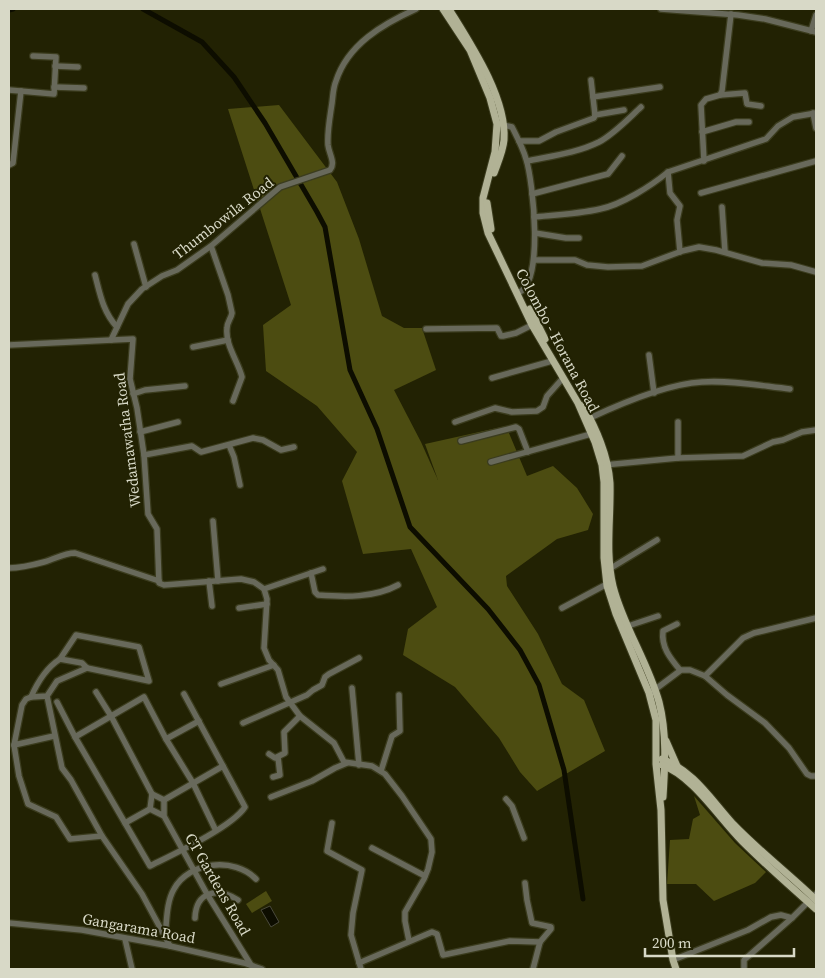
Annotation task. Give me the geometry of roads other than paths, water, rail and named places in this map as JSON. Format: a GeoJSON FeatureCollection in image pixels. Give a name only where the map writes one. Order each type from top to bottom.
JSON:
{"type":"FeatureCollection","features":[{"type":"Feature","properties":{"kind":"main road","name":"Colombo - Horana Road"},"geometry":{"type":"LineString","coordinates":[[446,9],[474,48],[495,96],[501,125],[502,152],[488,193],[489,224],[532,325],[578,403],[605,465],[604,558],[607,584],[616,614],[652,692]]}},
{"type":"Feature","properties":{"kind":"main road","name":"Colombo - Horana Road"},"geometry":{"type":"LineString","coordinates":[[519,293],[554,356],[574,387],[601,444],[610,482],[611,568],[613,585],[652,692]]}},
{"type":"Feature","properties":{"kind":"main road"},"geometry":{"type":"LineString","coordinates":[[652,692],[662,717],[664,736],[664,785],[661,810]]}},
{"type":"Feature","properties":{"kind":"main road"},"geometry":{"type":"LineString","coordinates":[[652,692],[656,720],[656,761],[661,810],[663,900],[672,960],[676,969]]}},
{"type":"Feature","properties":{"kind":"main road"},"geometry":{"type":"LineString","coordinates":[[664,736],[677,766],[701,786],[733,824],[814,898],[816,909]]}},
{"type":"Feature","properties":{"kind":"main road"},"geometry":{"type":"LineString","coordinates":[[656,761],[677,766]]}},
{"type":"Feature","properties":{"kind":"main road"},"geometry":{"type":"LineString","coordinates":[[664,763],[693,786],[749,848],[814,898]]}},
{"type":"Feature","properties":{"kind":"main road"},"geometry":{"type":"LineString","coordinates":[[664,785],[673,778],[683,778]]}},
{"type":"Feature","properties":{"kind":"street","name":"Thumbowila Road"},"geometry":{"type":"LineString","coordinates":[[111,340],[128,304],[146,287],[162,276],[177,270],[211,246],[280,187],[332,168],[333,163],[328,144],[330,115],[335,82],[341,68],[359,44],[386,24],[416,9]]}},
{"type":"Feature","properties":{"kind":"street"},"geometry":{"type":"LineString","coordinates":[[661,9],[731,14],[764,19],[814,32],[816,15]]}},
{"type":"Feature","properties":{"kind":"street"},"geometry":{"type":"LineString","coordinates":[[720,95],[731,14]]}},
{"type":"Feature","properties":{"kind":"street"},"geometry":{"type":"LineString","coordinates":[[9,90],[54,94],[56,57],[33,56]]}},
{"type":"Feature","properties":{"kind":"street"},"geometry":{"type":"LineString","coordinates":[[56,66],[78,67]]}},
{"type":"Feature","properties":{"kind":"street"},"geometry":{"type":"LineString","coordinates":[[591,80],[595,116]]}},
{"type":"Feature","properties":{"kind":"street"},"geometry":{"type":"LineString","coordinates":[[54,87],[84,88]]}},
{"type":"Feature","properties":{"kind":"street"},"geometry":{"type":"LineString","coordinates":[[593,97],[660,87]]}},
{"type":"Feature","properties":{"kind":"street"},"geometry":{"type":"LineString","coordinates":[[9,165],[13,163],[21,91]]}},
{"type":"Feature","properties":{"kind":"street"},"geometry":{"type":"LineString","coordinates":[[704,161],[702,102],[720,95],[745,93],[747,104],[761,106]]}},
{"type":"Feature","properties":{"kind":"street"},"geometry":{"type":"LineString","coordinates":[[527,161],[563,154],[600,141],[641,107]]}},
{"type":"Feature","properties":{"kind":"street"},"geometry":{"type":"LineString","coordinates":[[519,142],[539,141],[595,116],[624,110]]}},
{"type":"Feature","properties":{"kind":"street"},"geometry":{"type":"LineString","coordinates":[[534,218],[602,209],[655,182],[668,172],[766,140],[778,126],[793,117],[814,113],[816,128]]}},
{"type":"Feature","properties":{"kind":"street"},"geometry":{"type":"LineString","coordinates":[[702,132],[736,122],[749,122]]}},
{"type":"Feature","properties":{"kind":"street"},"geometry":{"type":"LineString","coordinates":[[501,125],[512,128],[519,142],[527,161],[532,194],[535,233],[534,260],[528,285],[519,293]]}},
{"type":"Feature","properties":{"kind":"street"},"geometry":{"type":"LineString","coordinates":[[532,194],[608,174],[622,156]]}},
{"type":"Feature","properties":{"kind":"street"},"geometry":{"type":"LineString","coordinates":[[701,192],[816,161]]}},
{"type":"Feature","properties":{"kind":"street"},"geometry":{"type":"LineString","coordinates":[[668,172],[670,193],[680,206],[677,220],[680,252]]}},
{"type":"Feature","properties":{"kind":"street"},"geometry":{"type":"LineString","coordinates":[[722,207],[725,252]]}},
{"type":"Feature","properties":{"kind":"street"},"geometry":{"type":"LineString","coordinates":[[535,233],[578,238]]}},
{"type":"Feature","properties":{"kind":"street"},"geometry":{"type":"LineString","coordinates":[[134,244],[146,287]]}},
{"type":"Feature","properties":{"kind":"street"},"geometry":{"type":"LineString","coordinates":[[211,246],[228,295],[232,313],[227,322],[226,331],[242,378],[233,401]]}},
{"type":"Feature","properties":{"kind":"street"},"geometry":{"type":"LineString","coordinates":[[534,260],[575,260],[588,265],[608,267],[642,266],[699,247],[725,252],[762,263],[791,266],[816,272]]}},
{"type":"Feature","properties":{"kind":"street"},"geometry":{"type":"LineString","coordinates":[[95,275],[102,302],[110,319],[118,327]]}},
{"type":"Feature","properties":{"kind":"street"},"geometry":{"type":"LineString","coordinates":[[426,329],[497,328],[501,336],[504,336],[516,333],[532,325]]}},
{"type":"Feature","properties":{"kind":"street","name":"Wedamawatha Road"},"geometry":{"type":"LineString","coordinates":[[111,340],[133,339],[130,379],[137,408],[144,455],[148,514],[156,526],[158,535],[159,581]]}},
{"type":"Feature","properties":{"kind":"street"},"geometry":{"type":"LineString","coordinates":[[9,345],[111,340]]}},
{"type":"Feature","properties":{"kind":"street"},"geometry":{"type":"LineString","coordinates":[[192,347],[228,340]]}},
{"type":"Feature","properties":{"kind":"street"},"geometry":{"type":"LineString","coordinates":[[648,355],[654,393]]}},
{"type":"Feature","properties":{"kind":"street"},"geometry":{"type":"LineString","coordinates":[[492,378],[552,361]]}},
{"type":"Feature","properties":{"kind":"street"},"geometry":{"type":"LineString","coordinates":[[455,422],[495,408],[512,412],[537,411],[543,407],[547,396],[563,378]]}},
{"type":"Feature","properties":{"kind":"street"},"geometry":{"type":"LineString","coordinates":[[590,418],[618,405],[654,393],[702,382],[726,382],[790,389]]}},
{"type":"Feature","properties":{"kind":"street"},"geometry":{"type":"LineString","coordinates":[[133,394],[145,390],[185,386]]}},
{"type":"Feature","properties":{"kind":"street"},"geometry":{"type":"LineString","coordinates":[[140,432],[178,422]]}},
{"type":"Feature","properties":{"kind":"street"},"geometry":{"type":"LineString","coordinates":[[678,422],[678,458]]}},
{"type":"Feature","properties":{"kind":"street"},"geometry":{"type":"LineString","coordinates":[[461,441],[516,427],[519,429],[528,452]]}},
{"type":"Feature","properties":{"kind":"street"},"geometry":{"type":"LineString","coordinates":[[605,465],[678,458],[742,456],[773,442],[815,428]]}},
{"type":"Feature","properties":{"kind":"street"},"geometry":{"type":"LineString","coordinates":[[491,462],[591,434]]}},
{"type":"Feature","properties":{"kind":"street"},"geometry":{"type":"LineString","coordinates":[[144,455],[192,446],[201,452],[253,438],[263,440],[281,450],[294,447]]}},
{"type":"Feature","properties":{"kind":"street"},"geometry":{"type":"LineString","coordinates":[[229,446],[234,457],[240,485]]}},
{"type":"Feature","properties":{"kind":"street"},"geometry":{"type":"LineString","coordinates":[[213,521],[218,581]]}},
{"type":"Feature","properties":{"kind":"street"},"geometry":{"type":"LineString","coordinates":[[611,568],[656,540]]}},
{"type":"Feature","properties":{"kind":"street"},"geometry":{"type":"LineString","coordinates":[[9,568],[19,568],[66,554],[75,554],[159,581],[164,585],[247,579],[254,582],[264,589],[267,594],[264,648],[269,660],[278,670],[289,703],[300,716],[334,743],[343,761],[347,764]]}},
{"type":"Feature","properties":{"kind":"street"},"geometry":{"type":"LineString","coordinates":[[264,589],[323,569]]}},
{"type":"Feature","properties":{"kind":"street"},"geometry":{"type":"LineString","coordinates":[[311,572],[315,592],[318,595],[346,596],[371,594],[398,586]]}},
{"type":"Feature","properties":{"kind":"street"},"geometry":{"type":"LineString","coordinates":[[209,582],[212,606]]}},
{"type":"Feature","properties":{"kind":"street"},"geometry":{"type":"LineString","coordinates":[[562,608],[607,584]]}},
{"type":"Feature","properties":{"kind":"street"},"geometry":{"type":"LineString","coordinates":[[239,608],[267,604]]}},
{"type":"Feature","properties":{"kind":"street"},"geometry":{"type":"LineString","coordinates":[[628,626],[658,616]]}},
{"type":"Feature","properties":{"kind":"street"},"geometry":{"type":"LineString","coordinates":[[705,676],[743,638],[754,633],[816,618]]}},
{"type":"Feature","properties":{"kind":"street"},"geometry":{"type":"LineString","coordinates":[[677,624],[662,633],[664,646],[669,657],[680,670]]}},
{"type":"Feature","properties":{"kind":"street"},"geometry":{"type":"LineString","coordinates":[[31,698],[42,676],[51,665],[60,659],[76,635],[139,648],[149,682],[87,668],[82,663],[60,659]]}},
{"type":"Feature","properties":{"kind":"street"},"geometry":{"type":"LineString","coordinates":[[243,722],[307,695],[322,685],[325,677],[329,674],[359,658]]}},
{"type":"Feature","properties":{"kind":"street"},"geometry":{"type":"LineString","coordinates":[[222,684],[274,665]]}},
{"type":"Feature","properties":{"kind":"street"},"geometry":{"type":"LineString","coordinates":[[87,668],[57,681],[47,696],[62,768],[71,780],[102,836],[142,894],[170,946]]}},
{"type":"Feature","properties":{"kind":"street"},"geometry":{"type":"LineString","coordinates":[[652,692],[680,670],[690,670],[705,676],[765,723],[789,748],[807,774],[816,776]]}},
{"type":"Feature","properties":{"kind":"street"},"geometry":{"type":"LineString","coordinates":[[352,688],[359,765]]}},
{"type":"Feature","properties":{"kind":"street"},"geometry":{"type":"LineString","coordinates":[[96,692],[111,716],[152,794],[150,809]]}},
{"type":"Feature","properties":{"kind":"street"},"geometry":{"type":"LineString","coordinates":[[57,702],[75,737],[150,866],[216,831],[242,812],[245,807],[184,694]]}},
{"type":"Feature","properties":{"kind":"street"},"geometry":{"type":"LineString","coordinates":[[380,771],[392,736],[400,731],[399,695]]}},
{"type":"Feature","properties":{"kind":"street"},"geometry":{"type":"LineString","coordinates":[[47,696],[26,699],[22,705],[14,745],[19,776],[28,804],[56,817],[70,839],[102,836]]}},
{"type":"Feature","properties":{"kind":"street"},"geometry":{"type":"LineString","coordinates":[[75,737],[144,697],[166,739],[193,783],[216,831]]}},
{"type":"Feature","properties":{"kind":"street"},"geometry":{"type":"LineString","coordinates":[[269,754],[275,758],[285,752],[284,732],[300,716]]}},
{"type":"Feature","properties":{"kind":"street"},"geometry":{"type":"LineString","coordinates":[[166,739],[199,721]]}},
{"type":"Feature","properties":{"kind":"street"},"geometry":{"type":"LineString","coordinates":[[14,745],[54,736]]}},
{"type":"Feature","properties":{"kind":"street"},"geometry":{"type":"LineString","coordinates":[[273,777],[280,775],[278,757]]}},
{"type":"Feature","properties":{"kind":"street"},"geometry":{"type":"LineString","coordinates":[[271,797],[312,781],[335,768],[347,764],[372,766],[388,777],[431,839],[433,849],[425,876],[405,912],[409,941]]}},
{"type":"Feature","properties":{"kind":"street"},"geometry":{"type":"LineString","coordinates":[[152,794],[164,800],[223,766]]}},
{"type":"Feature","properties":{"kind":"street"},"geometry":{"type":"LineString","coordinates":[[506,799],[512,806],[524,838]]}},
{"type":"Feature","properties":{"kind":"street","name":"CT Gardens Road"},"geometry":{"type":"LineString","coordinates":[[164,800],[164,816],[207,894],[250,965]]}},
{"type":"Feature","properties":{"kind":"street"},"geometry":{"type":"LineString","coordinates":[[125,823],[150,809]]}},
{"type":"Feature","properties":{"kind":"street"},"geometry":{"type":"LineString","coordinates":[[150,809],[164,816]]}},
{"type":"Feature","properties":{"kind":"street"},"geometry":{"type":"LineString","coordinates":[[332,824],[327,851],[362,870],[353,913],[351,935],[360,966],[409,941],[432,932],[437,934],[443,955],[510,941],[540,942]]}},
{"type":"Feature","properties":{"kind":"street"},"geometry":{"type":"LineString","coordinates":[[372,848],[425,876]]}},
{"type":"Feature","properties":{"kind":"street"},"geometry":{"type":"LineString","coordinates":[[164,936],[170,898],[174,888],[194,871],[222,864],[246,871],[256,879]]}},
{"type":"Feature","properties":{"kind":"street"},"geometry":{"type":"LineString","coordinates":[[525,883],[532,923],[551,927],[540,942],[533,969]]}},
{"type":"Feature","properties":{"kind":"street"},"geometry":{"type":"LineString","coordinates":[[195,918],[195,912],[200,901],[207,894],[224,894],[238,900]]}},
{"type":"Feature","properties":{"kind":"street"},"geometry":{"type":"LineString","coordinates":[[744,969],[744,960],[814,898]]}},
{"type":"Feature","properties":{"kind":"street"},"geometry":{"type":"LineString","coordinates":[[672,960],[748,930],[771,917],[781,915],[792,918]]}},
{"type":"Feature","properties":{"kind":"street","name":"Gangarama Road"},"geometry":{"type":"LineString","coordinates":[[9,923],[82,930],[170,946],[218,956],[262,969]]}},
{"type":"Feature","properties":{"kind":"street"},"geometry":{"type":"LineString","coordinates":[[125,939],[132,969]]}},
{"type":"Feature","properties":{"kind":"waterway"},"geometry":{"type":"LineString","coordinates":[[9,10],[13,9]]}},
{"type":"Feature","properties":{"kind":"waterway"},"geometry":{"type":"LineString","coordinates":[[143,9],[202,42],[234,77],[265,123],[325,227],[350,370],[377,429],[410,527],[488,609],[520,650],[539,685],[564,770],[583,899]]}}]}
